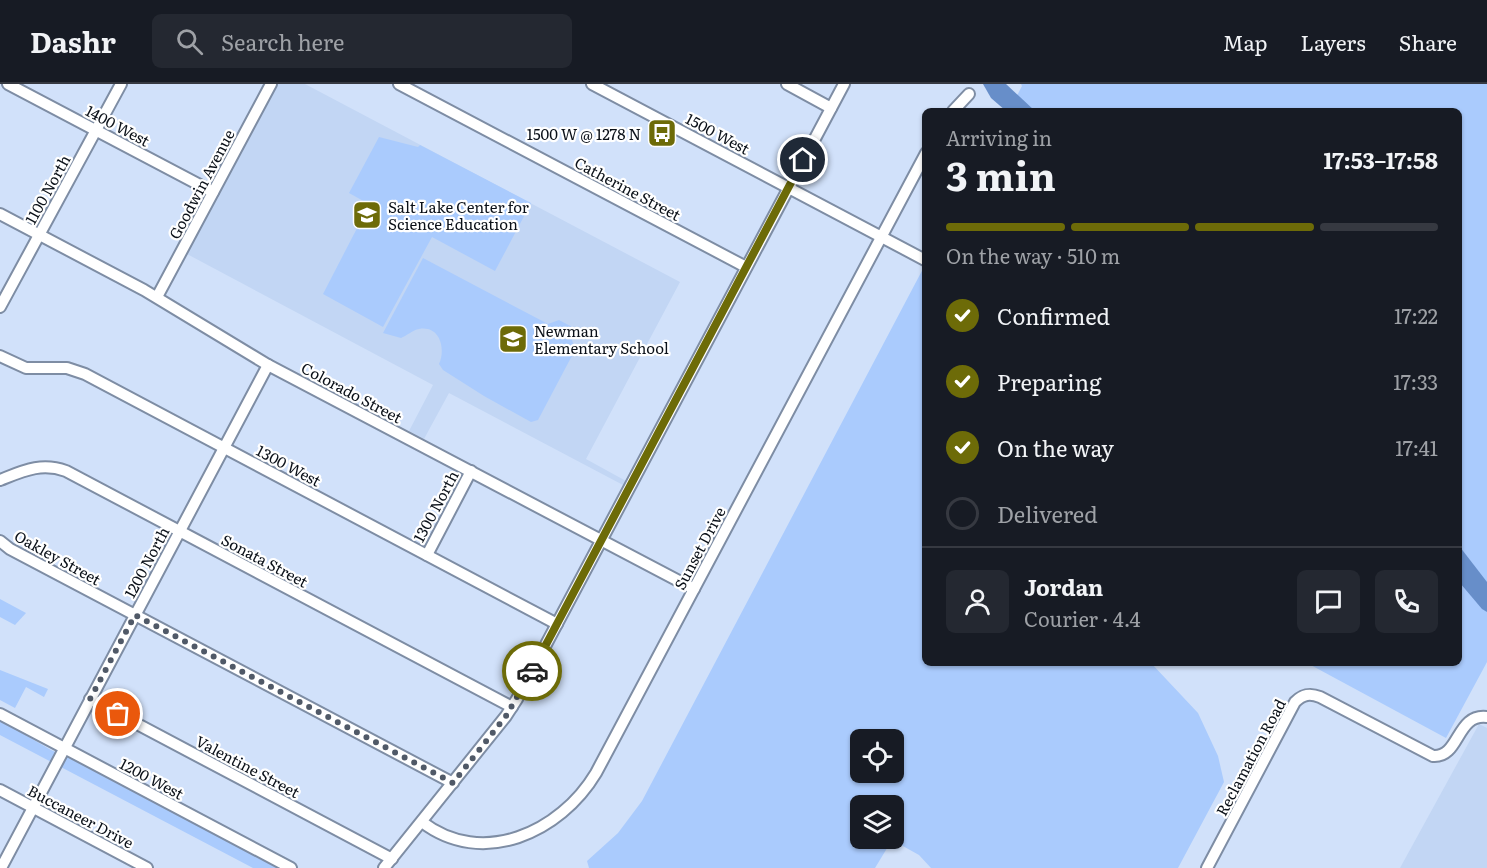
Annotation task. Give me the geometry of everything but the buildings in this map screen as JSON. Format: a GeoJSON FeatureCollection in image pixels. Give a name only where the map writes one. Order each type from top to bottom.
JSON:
{"type":"FeatureCollection","features":[{"type":"Feature","properties":{"kind":"street","name":"1400 West"},"geometry":{"type":"LineString","coordinates":[[8,84],[213,192]]}},
{"type":"Feature","properties":{"kind":"street","name":"1100 North"},"geometry":{"type":"LineString","coordinates":[[0,307],[121,84]]}},
{"type":"Feature","properties":{"kind":"street","name":"Catherine Street"},"geometry":{"type":"LineString","coordinates":[[399,84],[746,267]]}},
{"type":"Feature","properties":{"kind":"street","name":"1500 West"},"geometry":{"type":"LineString","coordinates":[[592,84],[922,258]]}},
{"type":"Feature","properties":{"kind":"street"},"geometry":{"type":"LineString","coordinates":[[787,84],[831,108]]}},
{"type":"Feature","properties":{"kind":"street"},"geometry":{"type":"LineString","coordinates":[[388,863],[512,707],[844,84]]}},
{"type":"Feature","properties":{"kind":"street","name":"Goodwin Avenue"},"geometry":{"type":"LineString","coordinates":[[157,297],[267,85]]}},
{"type":"Feature","properties":{"kind":"street"},"geometry":{"type":"LineString","coordinates":[[956,108],[969,94]]}},
{"type":"Feature","properties":{"kind":"street","name":"Sunset Drive"},"geometry":{"type":"LineString","coordinates":[[422,822],[448,839],[470,845],[488,845],[523,838],[545,827],[566,812],[582,795],[596,773],[922,160]]}},
{"type":"Feature","properties":{"kind":"street","name":"Colorado Street"},"geometry":{"type":"LineString","coordinates":[[0,214],[157,297],[268,364],[694,589]]}},
{"type":"Feature","properties":{"kind":"street","name":"1300 West"},"geometry":{"type":"LineString","coordinates":[[0,356],[26,368],[67,368],[85,374],[557,624]]}},
{"type":"Feature","properties":{"kind":"street","name":"1200 North"},"geometry":{"type":"LineString","coordinates":[[1,868],[268,364]]}},
{"type":"Feature","properties":{"kind":"street","name":"Sonata Street"},"geometry":{"type":"LineString","coordinates":[[0,480],[36,467],[54,467],[66,471],[512,707]]}},
{"type":"Feature","properties":{"kind":"street","name":"1300 North"},"geometry":{"type":"LineString","coordinates":[[427,555],[471,471]]}},
{"type":"Feature","properties":{"kind":"street","name":"Oakley Street"},"geometry":{"type":"LineString","coordinates":[[0,541],[10,549],[453,783]]}},
{"type":"Feature","properties":{"kind":"street","name":"Reclamation Road"},"geometry":{"type":"LineString","coordinates":[[1207,868],[1295,702],[1300,697],[1314,695],[1327,700],[1433,756],[1439,757],[1449,751],[1471,719],[1479,716],[1487,717]]}},
{"type":"Feature","properties":{"kind":"street","name":"Valentine Street"},"geometry":{"type":"LineString","coordinates":[[90,699],[388,863]]}},
{"type":"Feature","properties":{"kind":"street","name":"1200 West"},"geometry":{"type":"LineString","coordinates":[[0,714],[63,750],[291,868]]}},
{"type":"Feature","properties":{"kind":"street","name":"Buccaneer Drive"},"geometry":{"type":"LineString","coordinates":[[0,790],[147,868]]}},
{"type":"Feature","properties":{"kind":"shaded area"},"geometry":{"type":"Polygon","coordinates":[[[277,84],[305,84],[680,282],[586,459],[626,481],[623,485],[449,393],[424,439],[409,431],[433,385],[187,254],[277,84]]]}},
{"type":"Feature","properties":{"kind":"shaded area"},"geometry":{"type":"Polygon","coordinates":[[[983,84],[1006,84],[1032,108],[1003,108],[991,98],[983,84]]]}},
{"type":"Feature","properties":{"kind":"shaded area"},"geometry":{"type":"Polygon","coordinates":[[[1021,84],[1487,84],[1487,662],[1446,738],[1313,666],[1462,666],[1462,108],[1011,108],[1021,84]]]}},
{"type":"Feature","properties":{"kind":"shaded area"},"geometry":{"type":"Polygon","coordinates":[[[379,137],[418,147],[420,145],[531,203],[495,271],[432,237],[383,327],[323,294],[368,207],[367,203],[349,193],[379,137]]]}},
{"type":"Feature","properties":{"kind":"shaded area"},"geometry":{"type":"Polygon","coordinates":[[[423,258],[548,324],[559,320],[574,328],[572,340],[575,350],[538,420],[531,422],[443,370],[439,364],[442,352],[440,339],[432,331],[419,329],[401,338],[383,333],[423,258]]]}},
{"type":"Feature","properties":{"kind":"shaded area"},"geometry":{"type":"Polygon","coordinates":[[[922,271],[922,666],[1154,666],[1198,713],[1218,756],[1224,782],[1178,868],[931,868],[919,855],[904,847],[904,795],[850,795],[850,849],[887,849],[875,868],[589,868],[587,861],[618,833],[642,801],[922,271]]]}},
{"type":"Feature","properties":{"kind":"shaded area"},"geometry":{"type":"Polygon","coordinates":[[[1462,550],[1487,582],[1487,612],[1462,585],[1462,550]]]}},
{"type":"Feature","properties":{"kind":"shaded area"},"geometry":{"type":"Polygon","coordinates":[[[0,599],[26,613],[15,625],[0,617],[0,599]]]}},
{"type":"Feature","properties":{"kind":"shaded area"},"geometry":{"type":"Polygon","coordinates":[[[0,670],[48,689],[44,697],[26,687],[15,708],[0,700],[0,670]]]}},
{"type":"Feature","properties":{"kind":"shaded area"},"geometry":{"type":"Polygon","coordinates":[[[0,720],[51,750],[100,772],[282,868],[253,868],[0,735],[0,720]]]}},
{"type":"Feature","properties":{"kind":"shaded area"},"geometry":{"type":"Polygon","coordinates":[[[1479,724],[1487,728],[1487,868],[1400,868],[1479,724]]]}},
{"type":"Feature","properties":{"kind":"way so far"},"geometry":{"type":"LineString","coordinates":[[118,714],[90,699],[135,615],[453,783],[506,716],[532,671]]}},
{"type":"Feature","properties":{"kind":"place","name":"1500 W @ 1278 N"},"geometry":{"type":"Point","coordinates":[662,133]}},
{"type":"Feature","properties":{"kind":"place","name":"Salt Lake Center for Science Education"},"geometry":{"type":"Point","coordinates":[367,215]}},
{"type":"Feature","properties":{"kind":"place","name":"Newman Elementary School"},"geometry":{"type":"Point","coordinates":[513,339]}},
{"type":"Feature","properties":{"kind":"route"},"geometry":{"type":"LineString","coordinates":[[532,671],[803,160]]}}]}
